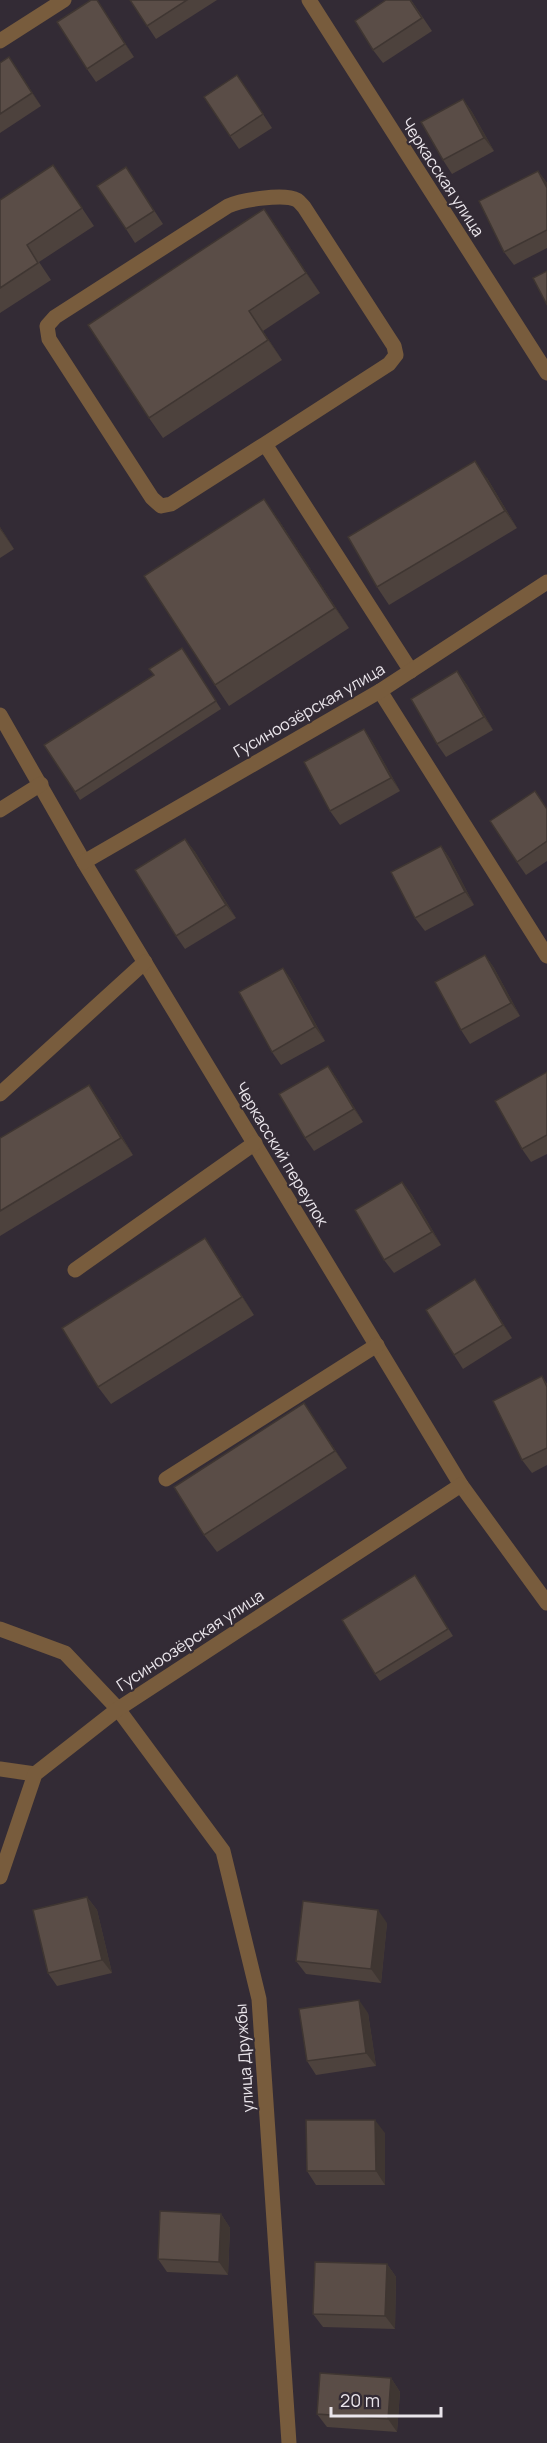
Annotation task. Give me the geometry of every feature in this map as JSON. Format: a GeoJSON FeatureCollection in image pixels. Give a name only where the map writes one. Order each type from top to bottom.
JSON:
{"type":"FeatureCollection","features":[{"type":"Feature","properties":{"kind":"street"},"geometry":{"type":"LineString","coordinates":[[0,41],[64,0]]}},
{"type":"Feature","properties":{"kind":"street","name":"Черкасская улица"},"geometry":{"type":"LineString","coordinates":[[309,0],[547,373]]}},
{"type":"Feature","properties":{"kind":"street"},"geometry":{"type":"LineString","coordinates":[[287,198],[297,200],[304,207],[387,336],[396,355],[389,364],[265,444],[171,504],[161,506],[152,498],[49,339],[47,326],[55,317],[228,206],[248,200],[287,198]]}},
{"type":"Feature","properties":{"kind":"street"},"geometry":{"type":"LineString","coordinates":[[265,444],[411,671]]}},
{"type":"Feature","properties":{"kind":"street","name":"Гусиноозёрская улица"},"geometry":{"type":"LineString","coordinates":[[84,862],[380,691],[547,582]]}},
{"type":"Feature","properties":{"kind":"street"},"geometry":{"type":"LineString","coordinates":[[380,691],[547,956]]}},
{"type":"Feature","properties":{"kind":"street","name":"Черкасский переулок"},"geometry":{"type":"LineString","coordinates":[[0,715],[84,862],[461,1485],[547,1603]]}},
{"type":"Feature","properties":{"kind":"street"},"geometry":{"type":"LineString","coordinates":[[0,810],[41,784]]}},
{"type":"Feature","properties":{"kind":"street"},"geometry":{"type":"LineString","coordinates":[[0,1094],[145,962]]}},
{"type":"Feature","properties":{"kind":"street"},"geometry":{"type":"LineString","coordinates":[[75,1270],[255,1143]]}},
{"type":"Feature","properties":{"kind":"street"},"geometry":{"type":"LineString","coordinates":[[166,1479],[376,1345]]}},
{"type":"Feature","properties":{"kind":"street","name":"Гусиноозёрская улица"},"geometry":{"type":"LineString","coordinates":[[35,1774],[118,1709],[461,1485]]}},
{"type":"Feature","properties":{"kind":"street","name":"улица Дружбы"},"geometry":{"type":"LineString","coordinates":[[3,1629],[65,1653],[118,1709],[223,1851],[259,1999],[289,2443]]}},
{"type":"Feature","properties":{"kind":"street"},"geometry":{"type":"LineString","coordinates":[[0,1769],[35,1774],[0,1876]]}},
{"type":"Feature","properties":{"kind":"building"},"geometry":{"type":"Polygon","coordinates":[[[91,0],[97,0],[125,44],[87,69],[57,22],[91,0]]]}},
{"type":"Feature","properties":{"kind":"building"},"geometry":{"type":"Polygon","coordinates":[[[130,0],[187,0],[147,26],[130,0]]]}},
{"type":"Feature","properties":{"kind":"building"},"geometry":{"type":"Polygon","coordinates":[[[386,0],[410,0],[422,18],[373,50],[355,21],[386,0]]]}},
{"type":"Feature","properties":{"kind":"building"},"geometry":{"type":"Polygon","coordinates":[[[9,57],[32,93],[0,114],[0,63],[9,57]]]}},
{"type":"Feature","properties":{"kind":"building"},"geometry":{"type":"Polygon","coordinates":[[[237,75],[263,114],[230,136],[204,97],[237,75]]]}},
{"type":"Feature","properties":{"kind":"building"},"geometry":{"type":"Polygon","coordinates":[[[463,99],[484,138],[443,160],[421,122],[463,99]]]}},
{"type":"Feature","properties":{"kind":"building"},"geometry":{"type":"Polygon","coordinates":[[[53,165],[82,208],[27,245],[38,263],[0,288],[0,200],[53,165]]]}},
{"type":"Feature","properties":{"kind":"building"},"geometry":{"type":"Polygon","coordinates":[[[126,167],[154,211],[126,229],[97,186],[126,167]]]}},
{"type":"Feature","properties":{"kind":"building"},"geometry":{"type":"Polygon","coordinates":[[[538,171],[547,188],[547,230],[504,252],[479,201],[538,171]]]}},
{"type":"Feature","properties":{"kind":"building"},"geometry":{"type":"Polygon","coordinates":[[[264,209],[306,273],[249,311],[268,340],[149,418],[88,325],[264,209]]]}},
{"type":"Feature","properties":{"kind":"building"},"geometry":{"type":"Polygon","coordinates":[[[547,271],[547,305],[533,278],[547,271]]]}},
{"type":"Feature","properties":{"kind":"building"},"geometry":{"type":"Polygon","coordinates":[[[475,461],[505,511],[377,587],[348,537],[475,461]]]}},
{"type":"Feature","properties":{"kind":"building"},"geometry":{"type":"Polygon","coordinates":[[[264,499],[335,608],[215,685],[144,576],[264,499]]]}},
{"type":"Feature","properties":{"kind":"building"},"geometry":{"type":"Polygon","coordinates":[[[182,648],[216,701],[75,792],[44,745],[154,675],[149,669],[182,648]]]}},
{"type":"Feature","properties":{"kind":"building"},"geometry":{"type":"Polygon","coordinates":[[[457,671],[484,717],[437,744],[411,699],[457,671]]]}},
{"type":"Feature","properties":{"kind":"building"},"geometry":{"type":"Polygon","coordinates":[[[364,729],[391,778],[330,811],[304,762],[364,729]]]}},
{"type":"Feature","properties":{"kind":"building"},"geometry":{"type":"Polygon","coordinates":[[[535,791],[547,809],[547,841],[517,862],[490,821],[535,791]]]}},
{"type":"Feature","properties":{"kind":"building"},"geometry":{"type":"Polygon","coordinates":[[[185,839],[226,905],[176,936],[135,870],[185,839]]]}},
{"type":"Feature","properties":{"kind":"building"},"geometry":{"type":"Polygon","coordinates":[[[441,846],[465,892],[415,918],[391,872],[441,846]]]}},
{"type":"Feature","properties":{"kind":"building"},"geometry":{"type":"Polygon","coordinates":[[[485,955],[511,1003],[461,1030],[435,982],[485,955]]]}},
{"type":"Feature","properties":{"kind":"building"},"geometry":{"type":"Polygon","coordinates":[[[283,968],[315,1027],[272,1052],[239,992],[283,968]]]}},
{"type":"Feature","properties":{"kind":"building"},"geometry":{"type":"Polygon","coordinates":[[[328,1066],[354,1109],[305,1138],[279,1094],[328,1066]]]}},
{"type":"Feature","properties":{"kind":"building"},"geometry":{"type":"Polygon","coordinates":[[[547,1072],[547,1135],[522,1149],[495,1101],[547,1072]]]}},
{"type":"Feature","properties":{"kind":"building"},"geometry":{"type":"Polygon","coordinates":[[[89,1085],[121,1138],[0,1211],[0,1138],[89,1085]]]}},
{"type":"Feature","properties":{"kind":"building"},"geometry":{"type":"Polygon","coordinates":[[[402,1182],[432,1232],[384,1260],[355,1210],[402,1182]]]}},
{"type":"Feature","properties":{"kind":"building"},"geometry":{"type":"Polygon","coordinates":[[[205,1238],[242,1297],[98,1387],[62,1328],[205,1238]]]}},
{"type":"Feature","properties":{"kind":"building"},"geometry":{"type":"Polygon","coordinates":[[[475,1279],[503,1325],[454,1355],[426,1310],[475,1279]]]}},
{"type":"Feature","properties":{"kind":"building"},"geometry":{"type":"Polygon","coordinates":[[[542,1376],[547,1387],[547,1448],[522,1460],[493,1401],[542,1376]]]}},
{"type":"Feature","properties":{"kind":"building"},"geometry":{"type":"Polygon","coordinates":[[[304,1403],[335,1451],[204,1535],[174,1487],[304,1403]]]}},
{"type":"Feature","properties":{"kind":"building"},"geometry":{"type":"Polygon","coordinates":[[[415,1575],[448,1629],[375,1674],[342,1620],[415,1575]]]}},
{"type":"Feature","properties":{"kind":"building"},"geometry":{"type":"Polygon","coordinates":[[[87,1897],[102,1960],[48,1973],[33,1910],[87,1897]]]}},
{"type":"Feature","properties":{"kind":"building"},"geometry":{"type":"Polygon","coordinates":[[[303,1901],[378,1910],[371,1969],[296,1961],[303,1901]]]}},
{"type":"Feature","properties":{"kind":"building"},"geometry":{"type":"Polygon","coordinates":[[[359,2000],[366,2053],[307,2061],[299,2009],[359,2000]]]}},
{"type":"Feature","properties":{"kind":"building"},"geometry":{"type":"Polygon","coordinates":[[[306,2120],[375,2120],[376,2171],[307,2171],[306,2120]]]}},
{"type":"Feature","properties":{"kind":"building"},"geometry":{"type":"Polygon","coordinates":[[[160,2211],[221,2214],[219,2262],[158,2259],[160,2211]]]}},
{"type":"Feature","properties":{"kind":"building"},"geometry":{"type":"Polygon","coordinates":[[[315,2262],[387,2264],[385,2316],[313,2314],[315,2262]]]}},
{"type":"Feature","properties":{"kind":"building"},"geometry":{"type":"Polygon","coordinates":[[[320,2373],[391,2378],[388,2419],[317,2414],[320,2373]]]}}]}
